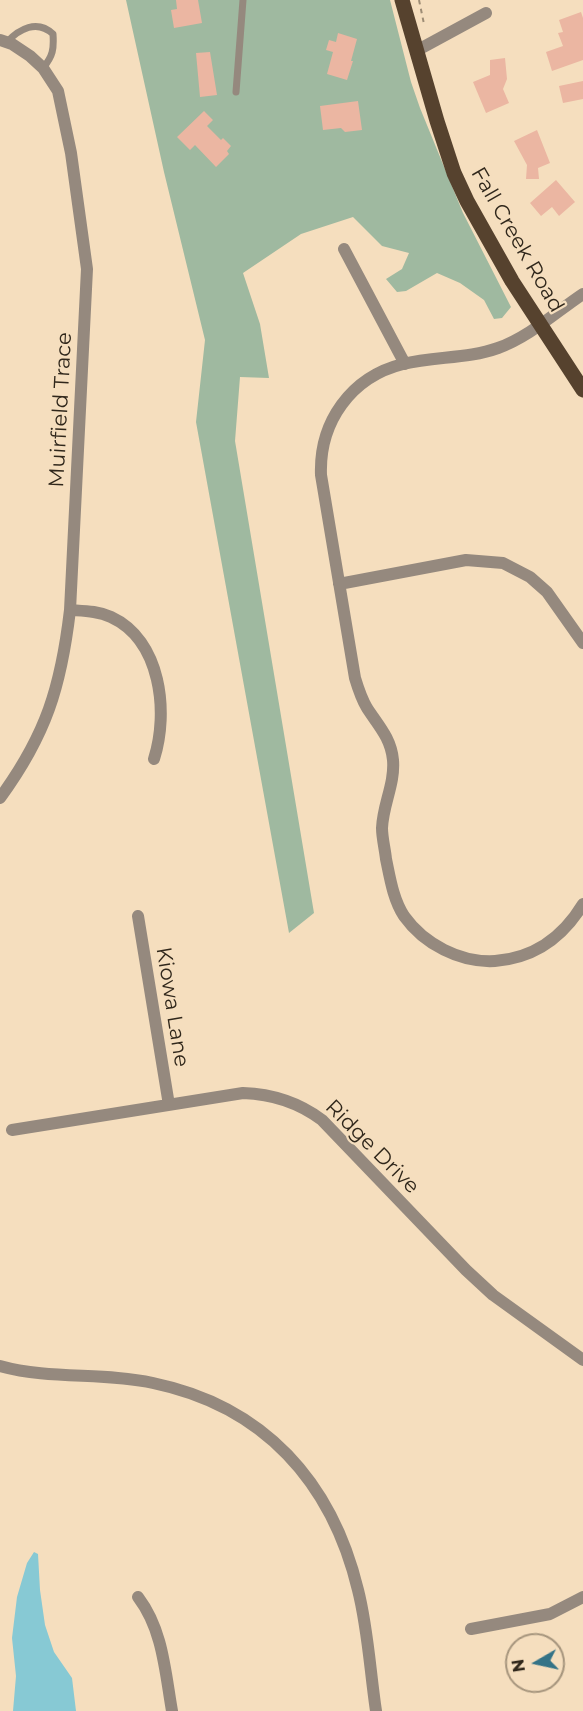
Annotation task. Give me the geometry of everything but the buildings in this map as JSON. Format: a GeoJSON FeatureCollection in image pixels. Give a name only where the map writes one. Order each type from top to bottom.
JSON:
{"type":"FeatureCollection","features":[{"type":"Feature","properties":{"kind":"main road","name":"Fall Creek Road"},"geometry":{"type":"LineString","coordinates":[[402,0],[421,48],[454,173],[512,281],[583,390]]}},
{"type":"Feature","properties":{"kind":"street"},"geometry":{"type":"LineString","coordinates":[[421,48],[486,13]]}},
{"type":"Feature","properties":{"kind":"street","name":"Muirfield Trace"},"geometry":{"type":"LineString","coordinates":[[0,798],[20,771],[34,746],[58,685],[66,649],[70,610],[87,268],[62,102],[54,82],[43,68],[30,56],[3,41]]}},
{"type":"Feature","properties":{"kind":"street"},"geometry":{"type":"LineString","coordinates":[[344,249],[405,364]]}},
{"type":"Feature","properties":{"kind":"street"},"geometry":{"type":"LineString","coordinates":[[583,294],[501,348],[405,364],[388,369],[356,388],[346,396],[336,410],[327,429],[320,464],[355,678],[360,694],[382,727],[391,749],[393,777],[383,816],[383,837],[395,897],[405,916],[420,933],[442,950],[486,962],[509,960],[529,954],[555,939],[583,904]]}},
{"type":"Feature","properties":{"kind":"street"},"geometry":{"type":"LineString","coordinates":[[339,584],[466,560],[503,563],[530,577],[546,592],[583,643]]}},
{"type":"Feature","properties":{"kind":"street"},"geometry":{"type":"LineString","coordinates":[[70,610],[98,612],[112,617],[129,629],[143,644],[153,664],[162,719],[160,740],[154,759]]}},
{"type":"Feature","properties":{"kind":"street","name":"Kiowa Lane"},"geometry":{"type":"LineString","coordinates":[[138,916],[169,1105]]}},
{"type":"Feature","properties":{"kind":"street","name":"Ridge Drive"},"geometry":{"type":"LineString","coordinates":[[12,1130],[243,1094],[258,1094],[287,1100],[322,1120],[466,1270],[493,1295],[583,1360]]}},
{"type":"Feature","properties":{"kind":"street"},"geometry":{"type":"LineString","coordinates":[[0,1366],[31,1372],[134,1380],[172,1387],[200,1395],[242,1417],[276,1443],[310,1481],[331,1513],[343,1539],[358,1591],[376,1711]]}},
{"type":"Feature","properties":{"kind":"street"},"geometry":{"type":"LineString","coordinates":[[138,1597],[148,1610],[159,1638],[172,1711]]}},
{"type":"Feature","properties":{"kind":"street"},"geometry":{"type":"LineString","coordinates":[[471,1629],[550,1614],[583,1597]]}},
{"type":"Feature","properties":{"kind":"lane"},"geometry":{"type":"LineString","coordinates":[[236,92],[243,0]]}},
{"type":"Feature","properties":{"kind":"lane"},"geometry":{"type":"LineString","coordinates":[[3,41],[22,30],[41,26],[48,29],[52,34],[54,49],[52,57],[43,68]]}},
{"type":"Feature","properties":{"kind":"path"},"geometry":{"type":"LineString","coordinates":[[419,0],[421,48]]}},
{"type":"Feature","properties":{"kind":"green space"},"geometry":{"type":"Polygon","coordinates":[[[126,0],[390,0],[420,108],[463,213],[511,307],[502,318],[494,319],[484,300],[460,283],[437,273],[406,291],[397,292],[386,279],[402,269],[409,253],[382,246],[353,217],[301,234],[243,273],[260,324],[269,378],[240,377],[235,441],[314,913],[289,933],[196,422],[205,340],[164,172],[126,0]]]}},
{"type":"Feature","properties":{"kind":"water"},"geometry":{"type":"Polygon","coordinates":[[[34,1552],[38,1554],[45,1625],[54,1652],[72,1678],[76,1711],[13,1711],[16,1676],[12,1638],[17,1597],[27,1563],[34,1552]]]}}]}
